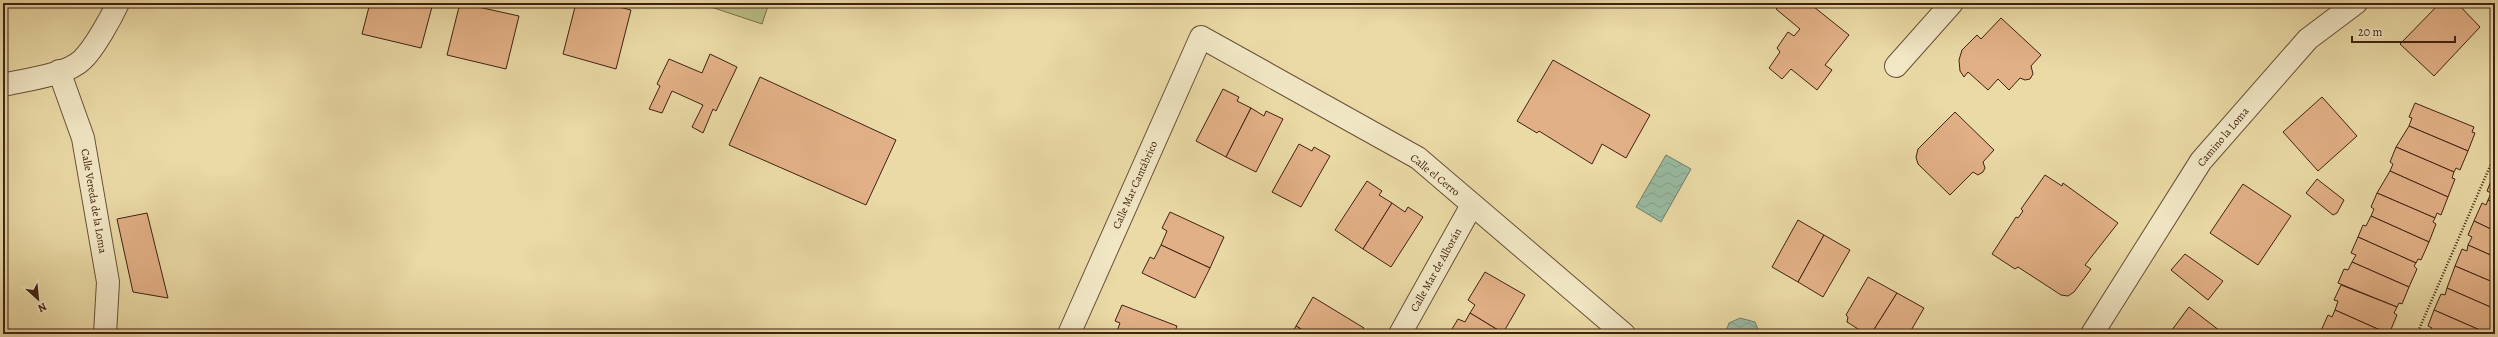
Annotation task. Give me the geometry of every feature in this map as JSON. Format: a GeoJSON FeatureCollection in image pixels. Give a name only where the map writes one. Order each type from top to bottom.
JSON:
{"type":"FeatureCollection","features":[{"type":"Feature","properties":{"kind":"street"},"geometry":{"type":"LineString","coordinates":[[3,85],[59,72],[82,61],[112,16],[118,3]]}},
{"type":"Feature","properties":{"kind":"street"},"geometry":{"type":"LineString","coordinates":[[1896,66],[1952,3]]}},
{"type":"Feature","properties":{"kind":"street","name":"Camino la Loma"},"geometry":{"type":"LineString","coordinates":[[2092,334],[2201,161],[2308,38],[2356,3]]}},
{"type":"Feature","properties":{"kind":"street","name":"Calle el Cerro"},"geometry":{"type":"LineString","coordinates":[[1201,37],[1418,158],[1624,334]]}},
{"type":"Feature","properties":{"kind":"street","name":"Calle Mar Cantábrico"},"geometry":{"type":"LineString","coordinates":[[1069,334],[1201,37]]}},
{"type":"Feature","properties":{"kind":"street","name":"Calle Vereda de la Loma"},"geometry":{"type":"LineString","coordinates":[[59,72],[83,138],[108,282],[105,334]]}},
{"type":"Feature","properties":{"kind":"street","name":"Calle Mar de Alborán"},"geometry":{"type":"LineString","coordinates":[[1400,334],[1472,205]]}},
{"type":"Feature","properties":{"kind":"path"},"geometry":{"type":"LineString","coordinates":[[2417,334],[2494,157]]}},
{"type":"Feature","properties":{"kind":"shaded area"},"geometry":{"type":"Polygon","coordinates":[[[699,3],[769,3],[762,24],[699,3]]]}},
{"type":"Feature","properties":{"kind":"water"},"geometry":{"type":"Polygon","coordinates":[[[1666,155],[1691,169],[1661,222],[1636,207],[1666,155]]]}},
{"type":"Feature","properties":{"kind":"water"},"geometry":{"type":"Polygon","coordinates":[[[1740,318],[1755,322],[1760,334],[1725,334],[1729,323],[1740,318]]]}},
{"type":"Feature","properties":{"kind":"building"},"geometry":{"type":"Polygon","coordinates":[[[370,3],[433,3],[421,48],[362,34],[370,3]]]}},
{"type":"Feature","properties":{"kind":"building"},"geometry":{"type":"Polygon","coordinates":[[[460,3],[519,16],[506,69],[447,55],[460,3]]]}},
{"type":"Feature","properties":{"kind":"building"},"geometry":{"type":"Polygon","coordinates":[[[576,3],[603,3],[631,10],[616,69],[563,54],[576,3]]]}},
{"type":"Feature","properties":{"kind":"building"},"geometry":{"type":"Polygon","coordinates":[[[1781,3],[1809,3],[1849,35],[1825,65],[1832,70],[1817,90],[1791,69],[1782,79],[1769,68],[1780,52],[1777,48],[1788,32],[1794,36],[1800,29],[1776,9],[1781,3]]]}},
{"type":"Feature","properties":{"kind":"building"},"geometry":{"type":"Polygon","coordinates":[[[2440,3],[2457,3],[2480,27],[2434,76],[2400,44],[2440,3]]]}},
{"type":"Feature","properties":{"kind":"building"},"geometry":{"type":"Polygon","coordinates":[[[2001,18],[2041,55],[2031,66],[2033,74],[2030,79],[2025,80],[2020,78],[2009,90],[1998,79],[1988,90],[1968,72],[1964,77],[1960,71],[1959,60],[1962,50],[1977,35],[1981,39],[2001,18]]]}},
{"type":"Feature","properties":{"kind":"building"},"geometry":{"type":"Polygon","coordinates":[[[710,54],[737,67],[716,111],[713,109],[703,133],[692,127],[703,105],[672,91],[662,113],[649,109],[660,86],[657,84],[669,59],[702,73],[710,54]]]}},
{"type":"Feature","properties":{"kind":"building"},"geometry":{"type":"Polygon","coordinates":[[[1553,60],[1650,115],[1626,158],[1602,144],[1592,164],[1539,131],[1537,133],[1517,121],[1553,60]]]}},
{"type":"Feature","properties":{"kind":"building"},"geometry":{"type":"Polygon","coordinates":[[[760,77],[896,140],[866,205],[729,145],[760,77]]]}},
{"type":"Feature","properties":{"kind":"building"},"geometry":{"type":"Polygon","coordinates":[[[1223,89],[1239,97],[1237,101],[1251,108],[1226,157],[1196,141],[1223,89]]]}},
{"type":"Feature","properties":{"kind":"building"},"geometry":{"type":"Polygon","coordinates":[[[2322,97],[2357,136],[2318,171],[2283,132],[2322,97]]]}},
{"type":"Feature","properties":{"kind":"building"},"geometry":{"type":"Polygon","coordinates":[[[2415,103],[2474,127],[2472,132],[2475,133],[2468,151],[2409,126],[2412,118],[2409,117],[2415,103]]]}},
{"type":"Feature","properties":{"kind":"building"},"geometry":{"type":"Polygon","coordinates":[[[1251,108],[1264,116],[1266,111],[1283,119],[1256,172],[1226,157],[1251,108]]]}},
{"type":"Feature","properties":{"kind":"building"},"geometry":{"type":"Polygon","coordinates":[[[1955,112],[1994,150],[1983,162],[1985,168],[1983,172],[1978,175],[1973,172],[1950,195],[1918,164],[1916,157],[1918,149],[1955,112]]]}},
{"type":"Feature","properties":{"kind":"building"},"geometry":{"type":"Polygon","coordinates":[[[2409,126],[2468,151],[2460,170],[2456,168],[2454,172],[2396,147],[2409,126]]]}},
{"type":"Feature","properties":{"kind":"building"},"geometry":{"type":"Polygon","coordinates":[[[1299,144],[1312,151],[1314,147],[1330,156],[1301,207],[1272,192],[1299,144]]]}},
{"type":"Feature","properties":{"kind":"building"},"geometry":{"type":"Polygon","coordinates":[[[2396,147],[2454,172],[2452,178],[2455,179],[2448,197],[2390,171],[2393,164],[2390,162],[2396,147]]]}},
{"type":"Feature","properties":{"kind":"building"},"geometry":{"type":"Polygon","coordinates":[[[2390,171],[2448,197],[2441,215],[2437,213],[2435,218],[2377,193],[2390,171]]]}},
{"type":"Feature","properties":{"kind":"building"},"geometry":{"type":"Polygon","coordinates":[[[2045,175],[2062,186],[2063,183],[2118,223],[2085,265],[2091,269],[2074,292],[2068,296],[2061,295],[2018,267],[2015,269],[1992,254],[2016,217],[2018,218],[2023,211],[2021,209],[2045,175]]]}},
{"type":"Feature","properties":{"kind":"building"},"geometry":{"type":"Polygon","coordinates":[[[2493,176],[2495,177],[2495,203],[2488,200],[2491,193],[2487,191],[2493,176]]]}},
{"type":"Feature","properties":{"kind":"building"},"geometry":{"type":"Polygon","coordinates":[[[2317,179],[2344,200],[2337,213],[2333,215],[2306,193],[2317,179]]]}},
{"type":"Feature","properties":{"kind":"building"},"geometry":{"type":"Polygon","coordinates":[[[1367,181],[1382,191],[1379,195],[1392,203],[1363,249],[1335,230],[1367,181]]]}},
{"type":"Feature","properties":{"kind":"building"},"geometry":{"type":"Polygon","coordinates":[[[2243,184],[2291,216],[2258,265],[2210,233],[2243,184]]]}},
{"type":"Feature","properties":{"kind":"building"},"geometry":{"type":"Polygon","coordinates":[[[2377,193],[2435,218],[2433,222],[2436,224],[2429,242],[2371,216],[2374,209],[2371,207],[2377,193]]]}},
{"type":"Feature","properties":{"kind":"building"},"geometry":{"type":"Polygon","coordinates":[[[2488,200],[2495,203],[2495,231],[2474,221],[2482,203],[2486,205],[2488,200]]]}},
{"type":"Feature","properties":{"kind":"building"},"geometry":{"type":"Polygon","coordinates":[[[1392,203],[1405,212],[1408,207],[1423,217],[1391,267],[1363,249],[1392,203]]]}},
{"type":"Feature","properties":{"kind":"building"},"geometry":{"type":"Polygon","coordinates":[[[1170,212],[1224,237],[1210,268],[1161,245],[1167,231],[1162,228],[1170,212]]]}},
{"type":"Feature","properties":{"kind":"building"},"geometry":{"type":"Polygon","coordinates":[[[147,213],[168,298],[133,292],[117,219],[147,213]]]}},
{"type":"Feature","properties":{"kind":"building"},"geometry":{"type":"Polygon","coordinates":[[[2371,216],[2429,242],[2421,260],[2418,259],[2416,263],[2358,237],[2363,225],[2366,226],[2371,216]]]}},
{"type":"Feature","properties":{"kind":"building"},"geometry":{"type":"Polygon","coordinates":[[[1798,220],[1824,235],[1798,282],[1772,267],[1798,220]]]}},
{"type":"Feature","properties":{"kind":"building"},"geometry":{"type":"Polygon","coordinates":[[[2474,221],[2495,231],[2495,257],[2468,245],[2472,237],[2468,235],[2474,221]]]}},
{"type":"Feature","properties":{"kind":"building"},"geometry":{"type":"Polygon","coordinates":[[[1824,235],[1850,250],[1823,297],[1798,282],[1824,235]]]}},
{"type":"Feature","properties":{"kind":"building"},"geometry":{"type":"Polygon","coordinates":[[[2358,237],[2416,263],[2414,266],[2417,269],[2409,287],[2352,262],[2356,255],[2351,253],[2358,237]]]}},
{"type":"Feature","properties":{"kind":"building"},"geometry":{"type":"Polygon","coordinates":[[[1161,245],[1210,268],[1195,298],[1142,273],[1150,257],[1154,259],[1161,245]]]}},
{"type":"Feature","properties":{"kind":"building"},"geometry":{"type":"Polygon","coordinates":[[[2468,245],[2495,257],[2495,283],[2455,266],[2462,249],[2467,251],[2468,245]]]}},
{"type":"Feature","properties":{"kind":"building"},"geometry":{"type":"Polygon","coordinates":[[[2185,254],[2223,281],[2208,300],[2171,270],[2185,254]]]}},
{"type":"Feature","properties":{"kind":"building"},"geometry":{"type":"Polygon","coordinates":[[[2352,262],[2409,287],[2402,304],[2399,303],[2397,307],[2338,283],[2344,269],[2348,270],[2352,262]]]}},
{"type":"Feature","properties":{"kind":"building"},"geometry":{"type":"Polygon","coordinates":[[[2455,266],[2495,283],[2495,309],[2447,288],[2455,266]]]}},
{"type":"Feature","properties":{"kind":"building"},"geometry":{"type":"Polygon","coordinates":[[[1485,272],[1525,295],[1503,333],[1470,313],[1475,305],[1468,300],[1485,272]]]}},
{"type":"Feature","properties":{"kind":"building"},"geometry":{"type":"Polygon","coordinates":[[[1868,277],[1897,293],[1873,331],[1866,334],[1847,322],[1848,317],[1846,315],[1868,277]]]}},
{"type":"Feature","properties":{"kind":"building"},"geometry":{"type":"Polygon","coordinates":[[[2341,285],[2397,307],[2394,313],[2397,315],[2389,334],[2335,310],[2338,301],[2334,300],[2341,285]]]}},
{"type":"Feature","properties":{"kind":"building"},"geometry":{"type":"Polygon","coordinates":[[[2447,288],[2495,309],[2495,328],[2492,328],[2489,334],[2434,310],[2441,294],[2445,295],[2447,288]]]}},
{"type":"Feature","properties":{"kind":"building"},"geometry":{"type":"Polygon","coordinates":[[[1897,293],[1924,308],[1909,334],[1875,334],[1873,331],[1897,293]]]}},
{"type":"Feature","properties":{"kind":"building"},"geometry":{"type":"Polygon","coordinates":[[[1313,297],[1364,328],[1360,334],[1309,334],[1296,326],[1313,297]]]}},
{"type":"Feature","properties":{"kind":"building"},"geometry":{"type":"Polygon","coordinates":[[[1122,305],[1177,326],[1174,334],[1116,334],[1120,323],[1115,321],[1122,305]]]}},
{"type":"Feature","properties":{"kind":"building"},"geometry":{"type":"Polygon","coordinates":[[[2189,307],[2224,334],[2169,334],[2189,307]]]}},
{"type":"Feature","properties":{"kind":"building"},"geometry":{"type":"Polygon","coordinates":[[[2335,310],[2389,334],[2330,334],[2321,331],[2328,315],[2332,317],[2335,310]]]}},
{"type":"Feature","properties":{"kind":"building"},"geometry":{"type":"Polygon","coordinates":[[[2434,310],[2489,334],[2429,334],[2432,328],[2428,326],[2434,310]]]}},
{"type":"Feature","properties":{"kind":"building"},"geometry":{"type":"Polygon","coordinates":[[[1470,313],[1503,334],[1449,334],[1458,319],[1465,322],[1470,313]]]}},
{"type":"Feature","properties":{"kind":"building"},"geometry":{"type":"Polygon","coordinates":[[[1296,326],[1309,334],[1291,334],[1296,326]]]}}]}
